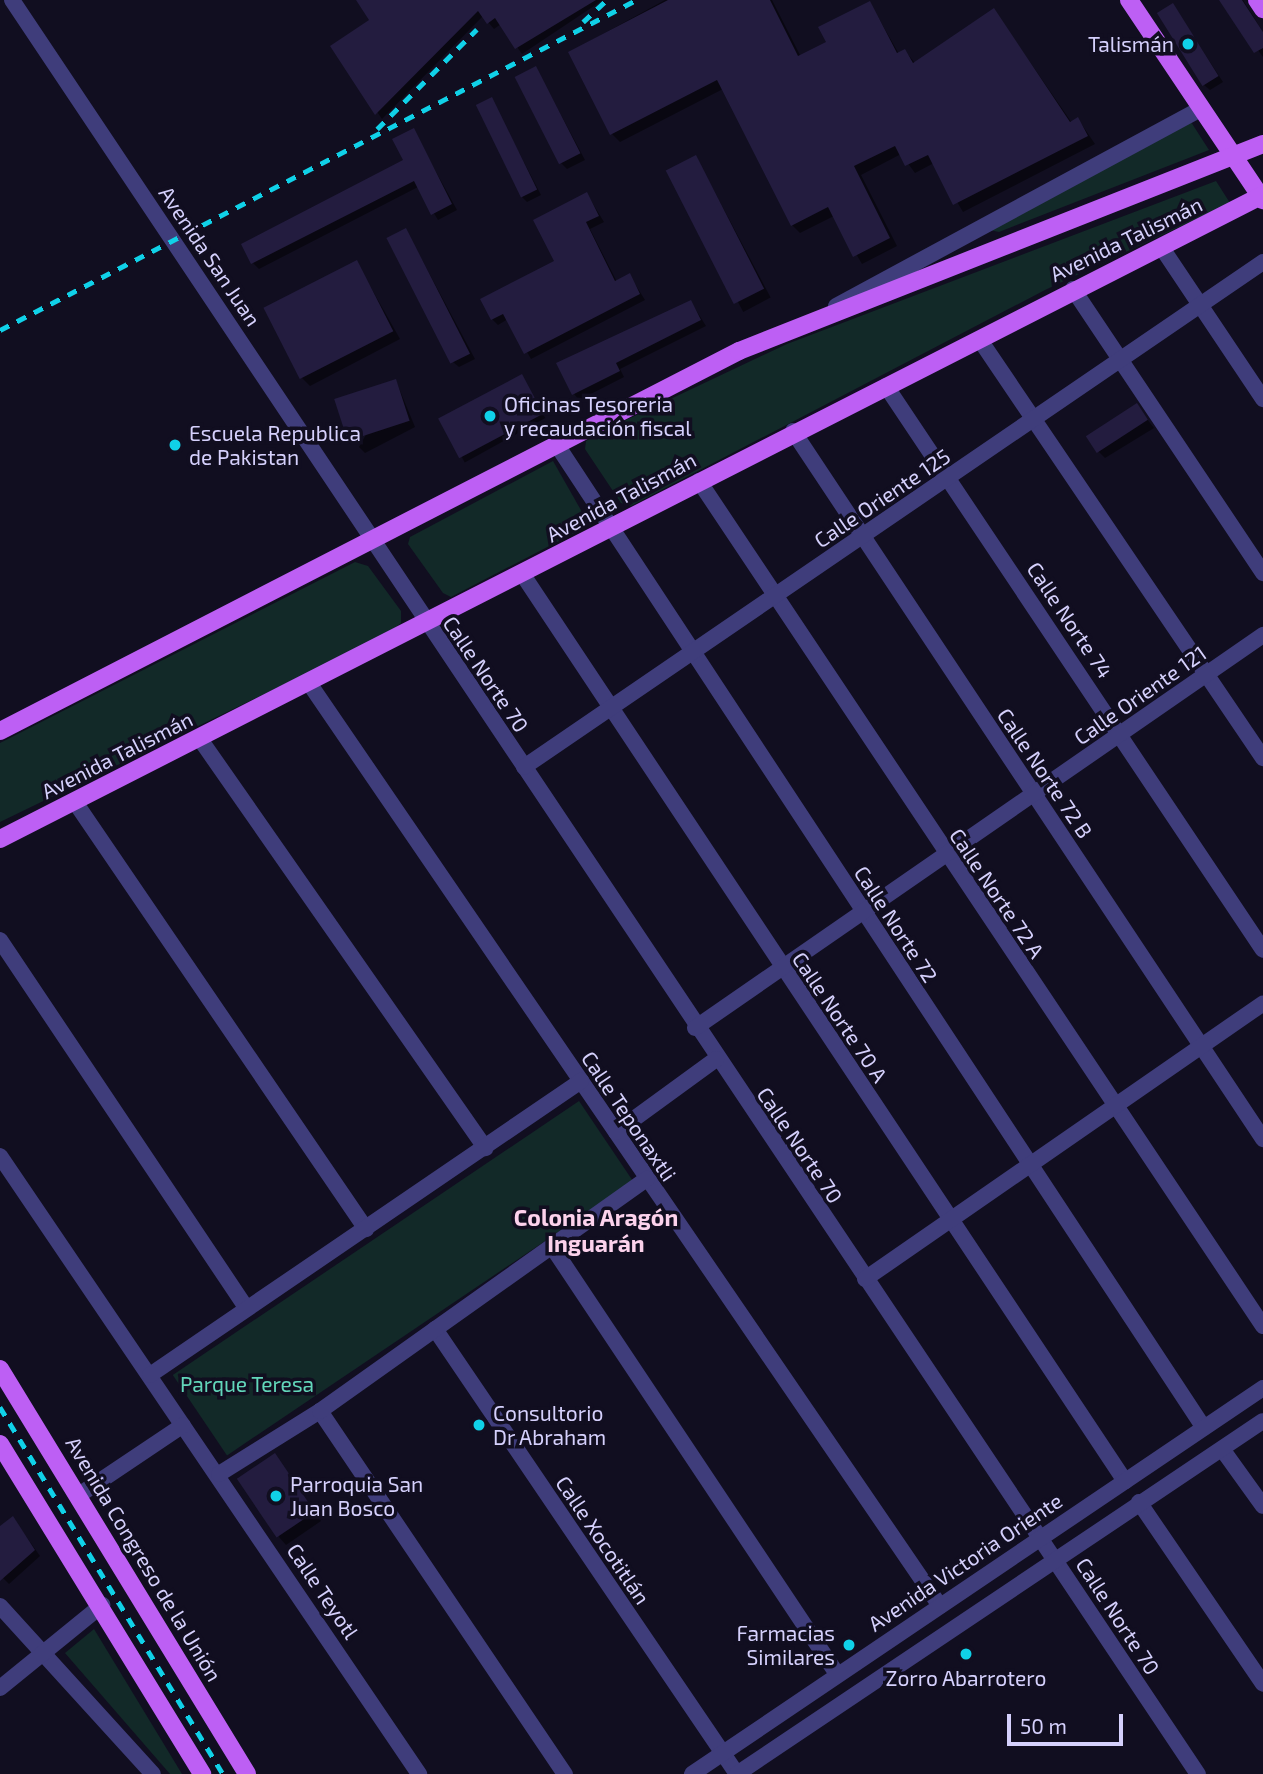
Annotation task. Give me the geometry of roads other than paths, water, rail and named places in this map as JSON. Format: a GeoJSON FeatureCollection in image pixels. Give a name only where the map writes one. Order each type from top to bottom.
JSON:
{"type":"FeatureCollection","features":[{"type":"Feature","properties":{"kind":"main road"},"geometry":{"type":"LineString","coordinates":[[1129,0],[1262,198]]}},
{"type":"Feature","properties":{"kind":"main road"},"geometry":{"type":"LineString","coordinates":[[1257,0],[1263,9]]}},
{"type":"Feature","properties":{"kind":"main road","name":"Avenida Talismán"},"geometry":{"type":"LineString","coordinates":[[0,731],[555,442],[809,320],[1234,158],[1263,144]]}},
{"type":"Feature","properties":{"kind":"main road","name":"Avenida Talismán"},"geometry":{"type":"LineString","coordinates":[[0,839],[523,575],[793,431],[980,340],[1073,289],[1262,198]]}},
{"type":"Feature","properties":{"kind":"main road","name":"Avenida Congreso de la Unión"},"geometry":{"type":"LineString","coordinates":[[0,1368],[247,1774]]}},
{"type":"Feature","properties":{"kind":"main road"},"geometry":{"type":"LineString","coordinates":[[0,1444],[102,1605],[202,1774]]}},
{"type":"Feature","properties":{"kind":"street","name":"Avenida San Juan"},"geometry":{"type":"LineString","coordinates":[[12,0],[371,538]]}},
{"type":"Feature","properties":{"kind":"street","name":"Avenida Talismán"},"geometry":{"type":"LineString","coordinates":[[809,320],[1200,109]]}},
{"type":"Feature","properties":{"kind":"street"},"geometry":{"type":"LineString","coordinates":[[1162,248],[1263,399]]}},
{"type":"Feature","properties":{"kind":"street","name":"Calle Oriente 125"},"geometry":{"type":"LineString","coordinates":[[524,767],[1263,262]]}},
{"type":"Feature","properties":{"kind":"street"},"geometry":{"type":"LineString","coordinates":[[1073,289],[1263,573]]}},
{"type":"Feature","properties":{"kind":"street"},"geometry":{"type":"LineString","coordinates":[[980,340],[1263,758]]}},
{"type":"Feature","properties":{"kind":"street","name":"Calle Norte 74"},"geometry":{"type":"LineString","coordinates":[[886,386],[1122,734],[1263,950]]}},
{"type":"Feature","properties":{"kind":"street","name":"Calle Norte 72 B"},"geometry":{"type":"LineString","coordinates":[[793,431],[1263,1139]]}},
{"type":"Feature","properties":{"kind":"street","name":"Calle Norte 72"},"geometry":{"type":"LineString","coordinates":[[555,442],[607,530],[692,654],[1204,1428]]}},
{"type":"Feature","properties":{"kind":"street","name":"Calle Norte 72 A"},"geometry":{"type":"LineString","coordinates":[[699,481],[1263,1326]]}},
{"type":"Feature","properties":{"kind":"street","name":"Calle Norte 70"},"geometry":{"type":"LineString","coordinates":[[371,538],[695,1028],[1057,1560],[1198,1774]]}},
{"type":"Feature","properties":{"kind":"street","name":"Calle Norte 70 A"},"geometry":{"type":"LineString","coordinates":[[523,575],[781,967],[953,1219],[1125,1480]]}},
{"type":"Feature","properties":{"kind":"street","name":"Calle Oriente 121"},"geometry":{"type":"LineString","coordinates":[[695,1028],[1263,635]]}},
{"type":"Feature","properties":{"kind":"street","name":"Calle Teponaxtli"},"geometry":{"type":"LineString","coordinates":[[309,683],[940,1605]]}},
{"type":"Feature","properties":{"kind":"street"},"geometry":{"type":"LineString","coordinates":[[200,739],[485,1148]]}},
{"type":"Feature","properties":{"kind":"street"},"geometry":{"type":"LineString","coordinates":[[75,802],[366,1229]]}},
{"type":"Feature","properties":{"kind":"street"},"geometry":{"type":"LineString","coordinates":[[0,940],[246,1308]]}},
{"type":"Feature","properties":{"kind":"street"},"geometry":{"type":"LineString","coordinates":[[865,1279],[1263,1003]]}},
{"type":"Feature","properties":{"kind":"street"},"geometry":{"type":"LineString","coordinates":[[616,1132],[716,1059]]}},
{"type":"Feature","properties":{"kind":"street"},"geometry":{"type":"LineString","coordinates":[[150,1375],[581,1081]]}},
{"type":"Feature","properties":{"kind":"street","name":"Calle Teyotl"},"geometry":{"type":"LineString","coordinates":[[0,1156],[219,1474],[419,1774]]}},
{"type":"Feature","properties":{"kind":"street"},"geometry":{"type":"LineString","coordinates":[[219,1474],[320,1411],[647,1179]]}},
{"type":"Feature","properties":{"kind":"street"},"geometry":{"type":"LineString","coordinates":[[553,1248],[837,1674]]}},
{"type":"Feature","properties":{"kind":"street","name":"Calle Xocotitlán"},"geometry":{"type":"LineString","coordinates":[[435,1329],[737,1774]]}},
{"type":"Feature","properties":{"kind":"street","name":"Avenida Victoria Oriente"},"geometry":{"type":"LineString","coordinates":[[692,1774],[1040,1536],[1263,1388]]}},
{"type":"Feature","properties":{"kind":"street"},"geometry":{"type":"LineString","coordinates":[[320,1411],[565,1774]]}},
{"type":"Feature","properties":{"kind":"street"},"geometry":{"type":"LineString","coordinates":[[737,1774],[1263,1421]]}},
{"type":"Feature","properties":{"kind":"street"},"geometry":{"type":"LineString","coordinates":[[79,1495],[183,1425]]}},
{"type":"Feature","properties":{"kind":"street"},"geometry":{"type":"LineString","coordinates":[[1222,1448],[1263,1506]]}},
{"type":"Feature","properties":{"kind":"street"},"geometry":{"type":"LineString","coordinates":[[1139,1502],[1263,1684]]}},
{"type":"Feature","properties":{"kind":"street"},"geometry":{"type":"LineString","coordinates":[[0,1688],[40,1652],[102,1605]]}},
{"type":"Feature","properties":{"kind":"street"},"geometry":{"type":"LineString","coordinates":[[0,1606],[153,1774]]}},
{"type":"Feature","properties":{"kind":"railway"},"geometry":{"type":"LineString","coordinates":[[583,22],[607,0]]}},
{"type":"Feature","properties":{"kind":"railway"},"geometry":{"type":"LineString","coordinates":[[0,330],[636,0]]}},
{"type":"Feature","properties":{"kind":"railway"},"geometry":{"type":"LineString","coordinates":[[377,129],[477,29]]}},
{"type":"Feature","properties":{"kind":"railway"},"geometry":{"type":"LineString","coordinates":[[0,1407],[223,1774]]}},
{"type":"Feature","properties":{"kind":"place","name":"Talismán"},"geometry":{"type":"Point","coordinates":[1188,44]}},
{"type":"Feature","properties":{"kind":"place","name":"Oficinas Tesoreria y recaudación fiscal"},"geometry":{"type":"Point","coordinates":[490,416]}},
{"type":"Feature","properties":{"kind":"place","name":"Escuela Republica de Pakistan"},"geometry":{"type":"Point","coordinates":[175,445]}},
{"type":"Feature","properties":{"kind":"place","name":"Consultorio Dr Abraham"},"geometry":{"type":"Point","coordinates":[479,1425]}},
{"type":"Feature","properties":{"kind":"place","name":"Parroquia San Juan Bosco"},"geometry":{"type":"Point","coordinates":[276,1496]}},
{"type":"Feature","properties":{"kind":"place","name":"Farmacias Similares"},"geometry":{"type":"Point","coordinates":[849,1645]}},
{"type":"Feature","properties":{"kind":"place","name":"Zorro Abarrotero"},"geometry":{"type":"Point","coordinates":[966,1654]}},
{"type":"Feature","properties":{"kind":"district","name":"Colonia Aragón Inguarán"},"geometry":{"type":"Point","coordinates":[596,1230]}},
{"type":"Feature","properties":{"kind":"park label","name":"Parque Teresa"},"geometry":{"type":"Point","coordinates":[247,1384]}}]}
